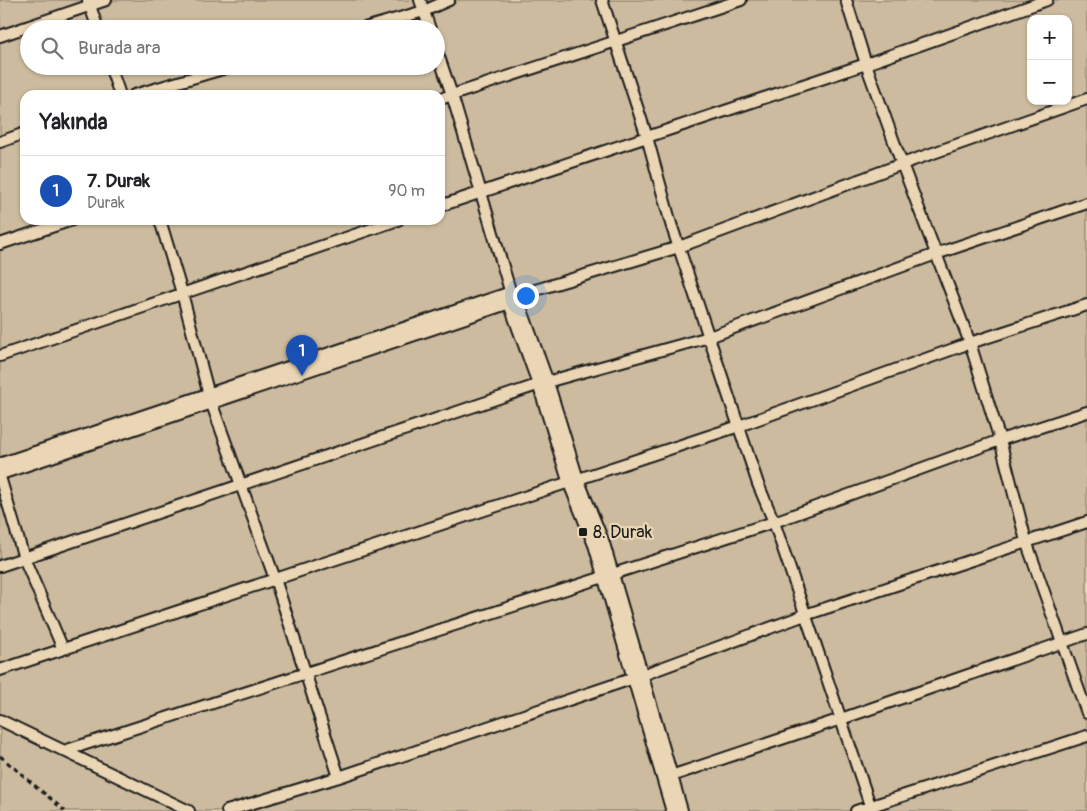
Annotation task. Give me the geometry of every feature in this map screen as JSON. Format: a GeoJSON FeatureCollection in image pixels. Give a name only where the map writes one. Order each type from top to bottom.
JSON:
{"type":"FeatureCollection","features":[{"type":"Feature","properties":{"kind":"street"},"geometry":{"type":"LineString","coordinates":[[0,469],[512,297],[543,383],[573,480],[599,544],[678,811]]}},
{"type":"Feature","properties":{"kind":"lane"},"geometry":{"type":"LineString","coordinates":[[42,20],[89,2],[106,0]]}},
{"type":"Feature","properties":{"kind":"lane"},"geometry":{"type":"LineString","coordinates":[[420,0],[427,20]]}},
{"type":"Feature","properties":{"kind":"lane"},"geometry":{"type":"LineString","coordinates":[[391,20],[449,0]]}},
{"type":"Feature","properties":{"kind":"lane"},"geometry":{"type":"LineString","coordinates":[[602,0],[647,138],[679,247],[758,484],[774,522],[871,809]]}},
{"type":"Feature","properties":{"kind":"lane"},"geometry":{"type":"LineString","coordinates":[[445,97],[740,0]]}},
{"type":"Feature","properties":{"kind":"lane"},"geometry":{"type":"LineString","coordinates":[[846,0],[866,64],[902,164],[970,343],[1000,440],[1026,541],[1087,713]]}},
{"type":"Feature","properties":{"kind":"lane"},"geometry":{"type":"LineString","coordinates":[[445,204],[866,64],[1047,0]]}},
{"type":"Feature","properties":{"kind":"lane"},"geometry":{"type":"LineString","coordinates":[[89,2],[95,20]]}},
{"type":"Feature","properties":{"kind":"lane"},"geometry":{"type":"LineString","coordinates":[[0,36],[20,28]]}},
{"type":"Feature","properties":{"kind":"lane"},"geometry":{"type":"LineString","coordinates":[[445,74],[512,297],[679,247],[902,164],[1087,99]]}},
{"type":"Feature","properties":{"kind":"lane"},"geometry":{"type":"LineString","coordinates":[[113,75],[118,90]]}},
{"type":"Feature","properties":{"kind":"lane"},"geometry":{"type":"LineString","coordinates":[[151,90],[202,75]]}},
{"type":"Feature","properties":{"kind":"lane"},"geometry":{"type":"LineString","coordinates":[[0,142],[20,135]]}},
{"type":"Feature","properties":{"kind":"lane"},"geometry":{"type":"LineString","coordinates":[[0,566],[543,383],[709,337],[936,254],[1087,202]]}},
{"type":"Feature","properties":{"kind":"lane"},"geometry":{"type":"LineString","coordinates":[[0,244],[57,225]]}},
{"type":"Feature","properties":{"kind":"lane"},"geometry":{"type":"LineString","coordinates":[[162,225],[210,399],[275,579],[339,776]]}},
{"type":"Feature","properties":{"kind":"lane"},"geometry":{"type":"LineString","coordinates":[[0,356],[383,225]]}},
{"type":"Feature","properties":{"kind":"lane"},"geometry":{"type":"LineString","coordinates":[[0,670],[739,426],[970,343],[1087,305]]}},
{"type":"Feature","properties":{"kind":"lane"},"geometry":{"type":"LineString","coordinates":[[64,751],[774,522],[1000,440],[1087,412]]}},
{"type":"Feature","properties":{"kind":"lane"},"geometry":{"type":"LineString","coordinates":[[0,477],[24,558],[63,649]]}},
{"type":"Feature","properties":{"kind":"lane"},"geometry":{"type":"LineString","coordinates":[[227,811],[339,776],[637,677],[804,615],[1087,522]]}},
{"type":"Feature","properties":{"kind":"lane"},"geometry":{"type":"LineString","coordinates":[[668,777],[841,720],[1087,634]]}},
{"type":"Feature","properties":{"kind":"lane"},"geometry":{"type":"LineString","coordinates":[[0,720],[189,811]]}},
{"type":"Feature","properties":{"kind":"lane"},"geometry":{"type":"LineString","coordinates":[[856,811],[871,809],[1087,736]]}},
{"type":"Feature","properties":{"kind":"path"},"geometry":{"type":"LineString","coordinates":[[0,756],[65,811]]}},
{"type":"Feature","properties":{"kind":"shaded area"},"geometry":{"type":"Polygon","coordinates":[[[0,0],[1087,0],[1087,811],[0,811],[0,0]]]}},
{"type":"Feature","properties":{"kind":"place","name":"7. Durak"},"geometry":{"type":"Point","coordinates":[302,376]}},
{"type":"Feature","properties":{"kind":"place","name":"8. Durak"},"geometry":{"type":"Point","coordinates":[583,532]}}]}
